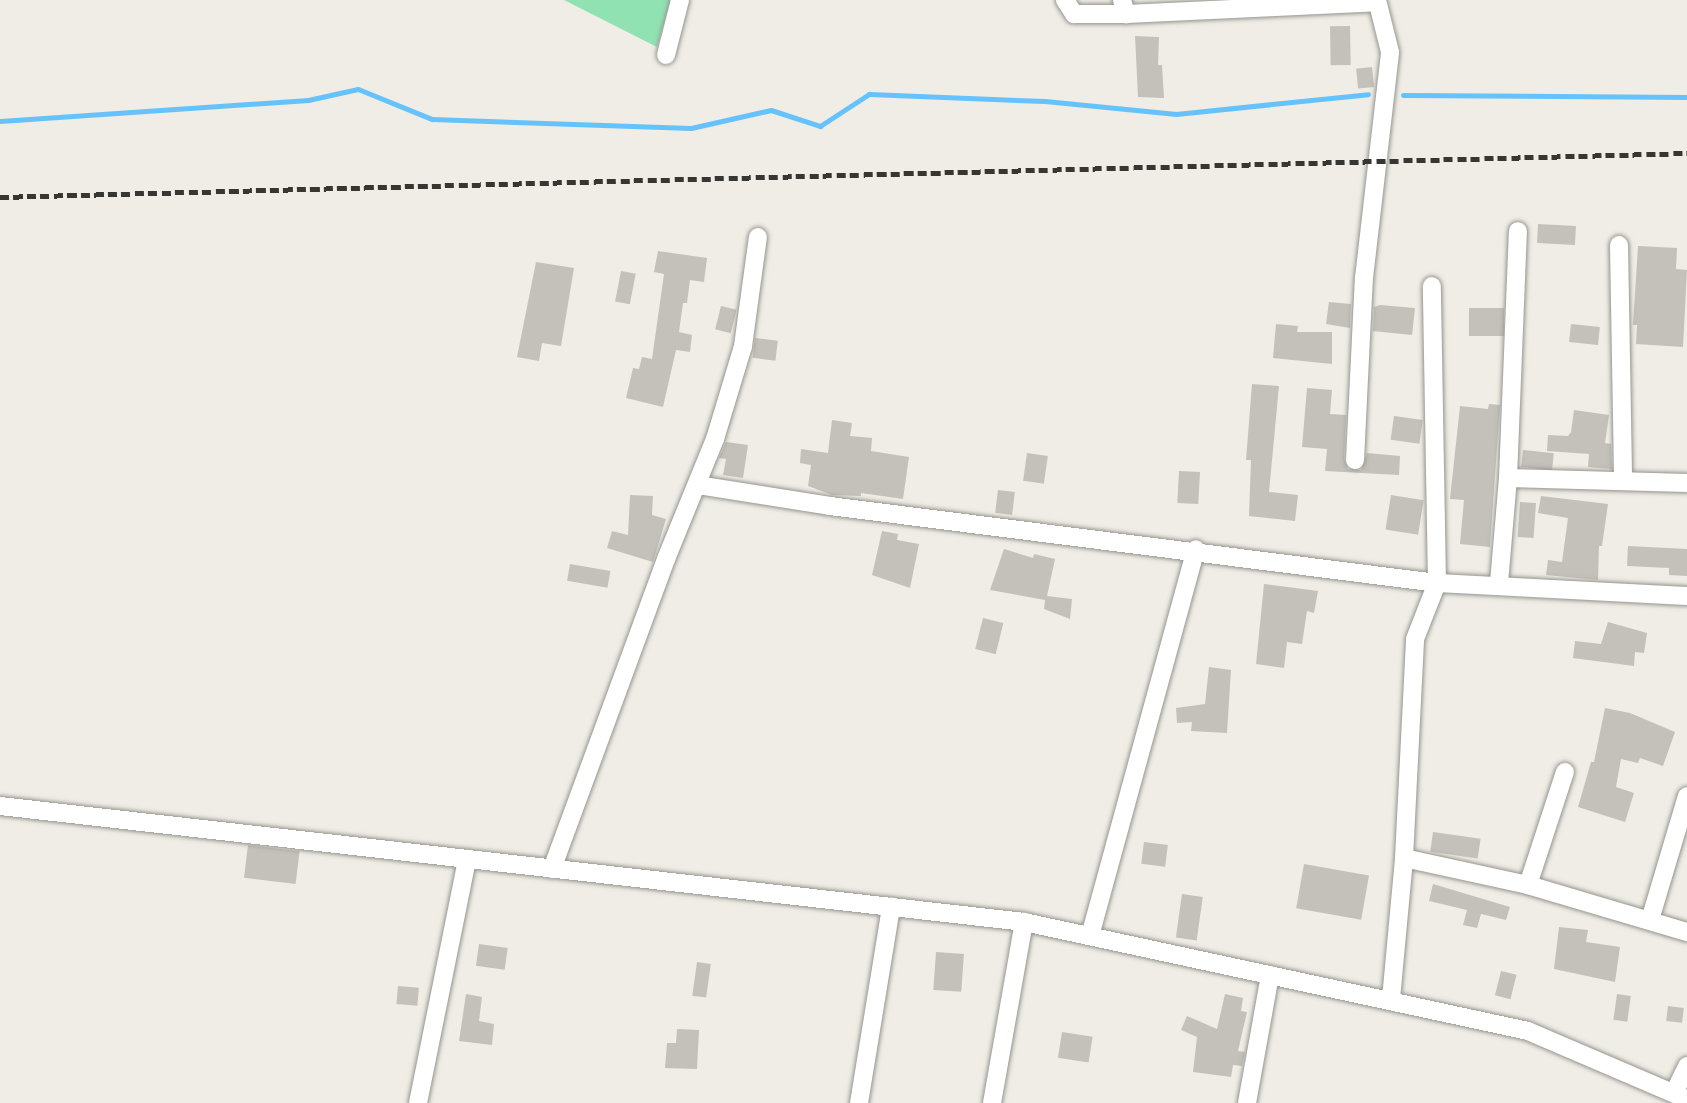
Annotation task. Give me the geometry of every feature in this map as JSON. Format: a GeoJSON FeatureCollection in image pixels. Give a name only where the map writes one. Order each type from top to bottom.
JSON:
{"type":"FeatureCollection","features":[{"type":"Feature","properties":{"kind":"street"},"geometry":{"type":"LineString","coordinates":[[666,55],[680,0]]}},
{"type":"Feature","properties":{"kind":"street"},"geometry":{"type":"LineString","coordinates":[[1065,0],[1074,14],[1124,7],[1377,1],[1390,52],[1364,278],[1355,460]]}},
{"type":"Feature","properties":{"kind":"street"},"geometry":{"type":"LineString","coordinates":[[1499,583],[1508,478],[1518,231]]}},
{"type":"Feature","properties":{"kind":"street"},"geometry":{"type":"LineString","coordinates":[[552,869],[666,559],[698,485],[743,346],[758,237]]}},
{"type":"Feature","properties":{"kind":"street"},"geometry":{"type":"LineString","coordinates":[[1619,245],[1623,480]]}},
{"type":"Feature","properties":{"kind":"street"},"geometry":{"type":"LineString","coordinates":[[1391,999],[1404,858],[1415,639],[1437,583],[1432,286]]}},
{"type":"Feature","properties":{"kind":"street"},"geometry":{"type":"LineString","coordinates":[[1508,478],[1687,483]]}},
{"type":"Feature","properties":{"kind":"street"},"geometry":{"type":"LineString","coordinates":[[698,485],[830,506],[1196,549],[1437,583],[1499,583],[1687,596]]}},
{"type":"Feature","properties":{"kind":"street"},"geometry":{"type":"LineString","coordinates":[[1090,936],[1196,549]]}},
{"type":"Feature","properties":{"kind":"street"},"geometry":{"type":"LineString","coordinates":[[1528,885],[1565,772]]}},
{"type":"Feature","properties":{"kind":"street"},"geometry":{"type":"LineString","coordinates":[[1650,920],[1687,796]]}},
{"type":"Feature","properties":{"kind":"street"},"geometry":{"type":"LineString","coordinates":[[0,806],[1024,922],[1391,999],[1528,1031],[1680,1096],[1687,1066]]}},
{"type":"Feature","properties":{"kind":"street"},"geometry":{"type":"LineString","coordinates":[[1404,858],[1528,885],[1687,932]]}},
{"type":"Feature","properties":{"kind":"street"},"geometry":{"type":"LineString","coordinates":[[418,1103],[467,860]]}},
{"type":"Feature","properties":{"kind":"street"},"geometry":{"type":"LineString","coordinates":[[859,1103],[891,907]]}},
{"type":"Feature","properties":{"kind":"street"},"geometry":{"type":"LineString","coordinates":[[992,1103],[1024,922]]}},
{"type":"Feature","properties":{"kind":"street"},"geometry":{"type":"LineString","coordinates":[[1247,1103],[1270,975]]}},
{"type":"Feature","properties":{"kind":"green space"},"geometry":{"type":"Polygon","coordinates":[[[564,0],[671,0],[657,47],[564,0]]]}},
{"type":"Feature","properties":{"kind":"building"},"geometry":{"type":"Polygon","coordinates":[[[1330,26],[1350,26],[1351,65],[1331,65],[1330,26]]]}},
{"type":"Feature","properties":{"kind":"building"},"geometry":{"type":"Polygon","coordinates":[[[1135,36],[1159,37],[1158,65],[1162,65],[1164,98],[1138,97],[1135,36]]]}},
{"type":"Feature","properties":{"kind":"building"},"geometry":{"type":"Polygon","coordinates":[[[1372,67],[1374,87],[1358,89],[1356,69],[1372,67]]]}},
{"type":"Feature","properties":{"kind":"building"},"geometry":{"type":"Polygon","coordinates":[[[1538,224],[1576,226],[1575,245],[1537,243],[1538,224]]]}},
{"type":"Feature","properties":{"kind":"building"},"geometry":{"type":"Polygon","coordinates":[[[1638,246],[1677,248],[1676,269],[1687,270],[1683,347],[1636,344],[1637,325],[1633,325],[1638,246]]]}},
{"type":"Feature","properties":{"kind":"building"},"geometry":{"type":"Polygon","coordinates":[[[658,251],[707,258],[704,282],[690,280],[687,303],[683,303],[679,332],[692,335],[690,352],[676,350],[663,407],[626,398],[633,368],[639,369],[642,357],[652,359],[664,274],[654,272],[658,251]]]}},
{"type":"Feature","properties":{"kind":"building"},"geometry":{"type":"Polygon","coordinates":[[[536,262],[574,268],[561,346],[542,343],[539,361],[517,357],[536,262]]]}},
{"type":"Feature","properties":{"kind":"building"},"geometry":{"type":"Polygon","coordinates":[[[621,271],[636,274],[630,304],[615,301],[621,271]]]}},
{"type":"Feature","properties":{"kind":"building"},"geometry":{"type":"Polygon","coordinates":[[[1329,302],[1351,304],[1350,328],[1326,324],[1329,302]]]}},
{"type":"Feature","properties":{"kind":"building"},"geometry":{"type":"Polygon","coordinates":[[[1380,305],[1415,308],[1412,335],[1373,331],[1374,307],[1380,305]]]}},
{"type":"Feature","properties":{"kind":"building"},"geometry":{"type":"Polygon","coordinates":[[[721,306],[737,310],[731,333],[715,329],[721,306]]]}},
{"type":"Feature","properties":{"kind":"building"},"geometry":{"type":"Polygon","coordinates":[[[1469,308],[1504,308],[1504,336],[1469,336],[1469,308]]]}},
{"type":"Feature","properties":{"kind":"building"},"geometry":{"type":"Polygon","coordinates":[[[1276,324],[1298,326],[1297,332],[1332,332],[1332,364],[1273,358],[1276,324]]]}},
{"type":"Feature","properties":{"kind":"building"},"geometry":{"type":"Polygon","coordinates":[[[1571,324],[1600,327],[1598,345],[1569,342],[1571,324]]]}},
{"type":"Feature","properties":{"kind":"building"},"geometry":{"type":"Polygon","coordinates":[[[755,338],[778,341],[775,361],[753,358],[755,338]]]}},
{"type":"Feature","properties":{"kind":"building"},"geometry":{"type":"Polygon","coordinates":[[[1252,384],[1279,386],[1269,492],[1298,495],[1295,521],[1249,516],[1251,460],[1246,460],[1252,384]]]}},
{"type":"Feature","properties":{"kind":"building"},"geometry":{"type":"Polygon","coordinates":[[[1307,388],[1332,390],[1330,414],[1346,415],[1344,459],[1348,469],[1361,470],[1367,453],[1400,456],[1399,475],[1325,471],[1327,449],[1302,447],[1307,388]]]}},
{"type":"Feature","properties":{"kind":"building"},"geometry":{"type":"Polygon","coordinates":[[[1489,404],[1500,405],[1490,547],[1460,544],[1464,500],[1450,499],[1460,406],[1488,409],[1489,404]]]}},
{"type":"Feature","properties":{"kind":"building"},"geometry":{"type":"Polygon","coordinates":[[[1574,410],[1609,415],[1605,443],[1611,444],[1612,469],[1588,467],[1589,454],[1547,451],[1548,435],[1568,436],[1571,432],[1574,410]]]}},
{"type":"Feature","properties":{"kind":"building"},"geometry":{"type":"Polygon","coordinates":[[[1394,416],[1423,420],[1419,444],[1391,440],[1394,416]]]}},
{"type":"Feature","properties":{"kind":"building"},"geometry":{"type":"Polygon","coordinates":[[[832,420],[852,423],[850,436],[872,438],[871,451],[909,457],[903,499],[861,493],[861,496],[832,495],[808,486],[811,465],[800,463],[801,449],[828,453],[832,420]]]}},
{"type":"Feature","properties":{"kind":"building"},"geometry":{"type":"Polygon","coordinates":[[[726,442],[748,445],[743,478],[723,475],[726,459],[719,458],[726,442]]]}},
{"type":"Feature","properties":{"kind":"building"},"geometry":{"type":"Polygon","coordinates":[[[1523,450],[1554,453],[1552,470],[1521,467],[1523,450]]]}},
{"type":"Feature","properties":{"kind":"building"},"geometry":{"type":"Polygon","coordinates":[[[1027,453],[1048,456],[1044,484],[1023,481],[1027,453]]]}},
{"type":"Feature","properties":{"kind":"building"},"geometry":{"type":"Polygon","coordinates":[[[1179,471],[1200,472],[1198,504],[1177,503],[1179,471]]]}},
{"type":"Feature","properties":{"kind":"building"},"geometry":{"type":"Polygon","coordinates":[[[998,490],[1015,492],[1012,515],[995,513],[998,490]]]}},
{"type":"Feature","properties":{"kind":"building"},"geometry":{"type":"Polygon","coordinates":[[[630,495],[653,496],[652,515],[666,519],[653,562],[607,548],[612,531],[628,535],[630,495]]]}},
{"type":"Feature","properties":{"kind":"building"},"geometry":{"type":"Polygon","coordinates":[[[1391,495],[1424,500],[1418,535],[1386,530],[1391,495]]]}},
{"type":"Feature","properties":{"kind":"building"},"geometry":{"type":"Polygon","coordinates":[[[1541,496],[1608,504],[1602,546],[1599,546],[1598,580],[1546,575],[1548,560],[1562,562],[1568,518],[1538,513],[1541,496]]]}},
{"type":"Feature","properties":{"kind":"building"},"geometry":{"type":"Polygon","coordinates":[[[1520,502],[1536,503],[1534,538],[1518,537],[1520,502]]]}},
{"type":"Feature","properties":{"kind":"building"},"geometry":{"type":"Polygon","coordinates":[[[882,531],[898,534],[897,540],[919,544],[910,588],[872,575],[882,531]]]}},
{"type":"Feature","properties":{"kind":"building"},"geometry":{"type":"Polygon","coordinates":[[[1628,546],[1687,549],[1687,576],[1669,575],[1669,568],[1627,566],[1628,546]]]}},
{"type":"Feature","properties":{"kind":"building"},"geometry":{"type":"Polygon","coordinates":[[[1004,549],[1033,558],[1034,554],[1055,559],[1047,596],[1072,599],[1070,619],[1044,609],[1045,600],[990,590],[1004,549]]]}},
{"type":"Feature","properties":{"kind":"building"},"geometry":{"type":"Polygon","coordinates":[[[570,564],[610,571],[607,588],[567,581],[570,564]]]}},
{"type":"Feature","properties":{"kind":"building"},"geometry":{"type":"Polygon","coordinates":[[[1264,584],[1318,591],[1314,613],[1307,611],[1302,644],[1287,642],[1284,668],[1256,664],[1264,584]]]}},
{"type":"Feature","properties":{"kind":"building"},"geometry":{"type":"Polygon","coordinates":[[[983,618],[1003,623],[996,654],[975,649],[983,618]]]}},
{"type":"Feature","properties":{"kind":"building"},"geometry":{"type":"Polygon","coordinates":[[[1608,622],[1647,633],[1644,653],[1635,652],[1634,666],[1573,658],[1575,641],[1601,644],[1608,622]]]}},
{"type":"Feature","properties":{"kind":"building"},"geometry":{"type":"Polygon","coordinates":[[[1209,667],[1231,670],[1227,733],[1191,731],[1192,722],[1177,723],[1176,708],[1205,704],[1209,667]]]}},
{"type":"Feature","properties":{"kind":"building"},"geometry":{"type":"Polygon","coordinates":[[[1605,708],[1630,713],[1675,732],[1663,766],[1640,758],[1638,763],[1621,759],[1616,787],[1634,793],[1625,822],[1578,807],[1591,762],[1594,762],[1605,708]]]}},
{"type":"Feature","properties":{"kind":"building"},"geometry":{"type":"Polygon","coordinates":[[[1433,832],[1481,839],[1478,858],[1430,852],[1433,832]]]}},
{"type":"Feature","properties":{"kind":"building"},"geometry":{"type":"Polygon","coordinates":[[[1144,842],[1168,845],[1165,867],[1141,864],[1144,842]]]}},
{"type":"Feature","properties":{"kind":"building"},"geometry":{"type":"Polygon","coordinates":[[[248,845],[300,851],[296,884],[244,878],[248,845]]]}},
{"type":"Feature","properties":{"kind":"building"},"geometry":{"type":"Polygon","coordinates":[[[1304,864],[1369,875],[1361,920],[1296,908],[1304,864]]]}},
{"type":"Feature","properties":{"kind":"building"},"geometry":{"type":"Polygon","coordinates":[[[1433,884],[1510,907],[1506,920],[1481,914],[1477,928],[1463,925],[1467,910],[1429,901],[1433,884]]]}},
{"type":"Feature","properties":{"kind":"building"},"geometry":{"type":"Polygon","coordinates":[[[1182,894],[1203,897],[1197,940],[1176,938],[1182,894]]]}},
{"type":"Feature","properties":{"kind":"building"},"geometry":{"type":"Polygon","coordinates":[[[1559,927],[1588,930],[1586,942],[1620,947],[1615,982],[1554,969],[1559,927]]]}},
{"type":"Feature","properties":{"kind":"building"},"geometry":{"type":"Polygon","coordinates":[[[479,944],[508,948],[505,970],[476,966],[479,944]]]}},
{"type":"Feature","properties":{"kind":"building"},"geometry":{"type":"Polygon","coordinates":[[[936,952],[964,954],[961,992],[933,990],[936,952]]]}},
{"type":"Feature","properties":{"kind":"building"},"geometry":{"type":"Polygon","coordinates":[[[697,962],[711,964],[706,998],[692,996],[697,962]]]}},
{"type":"Feature","properties":{"kind":"building"},"geometry":{"type":"Polygon","coordinates":[[[1501,971],[1517,975],[1510,999],[1495,995],[1501,971]]]}},
{"type":"Feature","properties":{"kind":"building"},"geometry":{"type":"Polygon","coordinates":[[[398,986],[419,988],[417,1006],[396,1004],[398,986]]]}},
{"type":"Feature","properties":{"kind":"building"},"geometry":{"type":"Polygon","coordinates":[[[466,994],[482,997],[479,1021],[494,1024],[492,1045],[459,1041],[466,994]]]}},
{"type":"Feature","properties":{"kind":"building"},"geometry":{"type":"Polygon","coordinates":[[[1225,994],[1243,998],[1241,1011],[1247,1012],[1238,1051],[1245,1052],[1242,1066],[1233,1065],[1231,1077],[1193,1072],[1197,1037],[1181,1030],[1187,1016],[1217,1029],[1225,994]]]}},
{"type":"Feature","properties":{"kind":"building"},"geometry":{"type":"Polygon","coordinates":[[[1617,994],[1631,996],[1627,1022],[1613,1020],[1617,994]]]}},
{"type":"Feature","properties":{"kind":"building"},"geometry":{"type":"Polygon","coordinates":[[[1668,1006],[1684,1008],[1682,1023],[1666,1021],[1668,1006]]]}},
{"type":"Feature","properties":{"kind":"building"},"geometry":{"type":"Polygon","coordinates":[[[677,1029],[699,1030],[697,1069],[665,1068],[667,1043],[676,1043],[677,1029]]]}},
{"type":"Feature","properties":{"kind":"building"},"geometry":{"type":"Polygon","coordinates":[[[1062,1032],[1093,1037],[1089,1063],[1058,1058],[1062,1032]]]}},
{"type":"Feature","properties":{"kind":"waterway"},"geometry":{"type":"LineString","coordinates":[[0,121],[308,100],[358,89],[432,119],[691,128],[771,110],[820,126],[869,94],[1045,101],[1176,114],[1368,94]]}},
{"type":"Feature","properties":{"kind":"waterway"},"geometry":{"type":"LineString","coordinates":[[1403,95],[1687,97]]}},
{"type":"Feature","properties":{"kind":"railway"},"geometry":{"type":"LineString","coordinates":[[0,197],[1687,153]]}}]}
